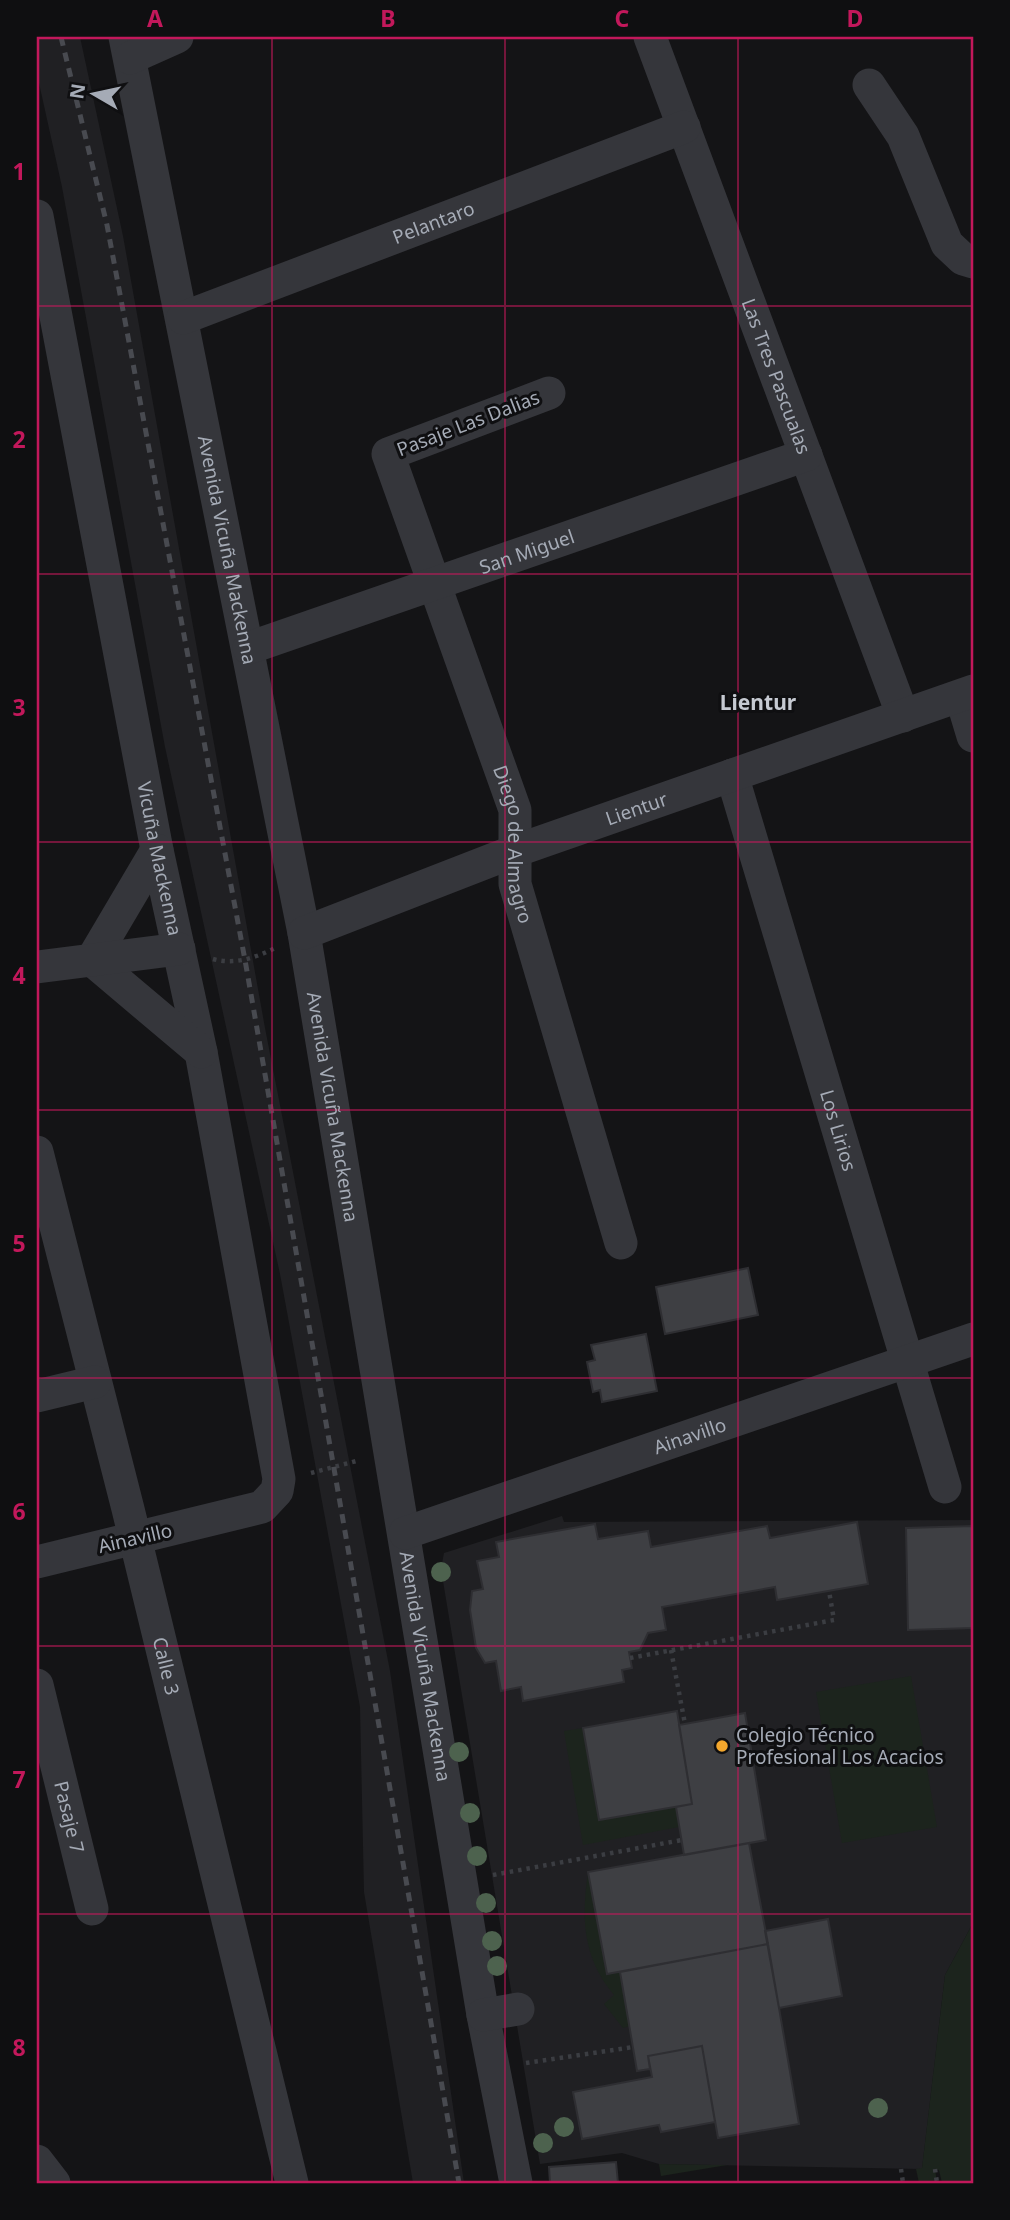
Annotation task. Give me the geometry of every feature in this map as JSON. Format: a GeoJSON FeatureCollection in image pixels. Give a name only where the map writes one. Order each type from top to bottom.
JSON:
{"type":"FeatureCollection","features":[{"type":"Feature","properties":{"kind":"street"},"geometry":{"type":"LineString","coordinates":[[127,48],[177,37]]}},
{"type":"Feature","properties":{"kind":"street","name":"Las Tres Pascualas"},"geometry":{"type":"LineString","coordinates":[[650,37],[903,716]]}},
{"type":"Feature","properties":{"kind":"street","name":"Avenida Vicuña Mackenna"},"geometry":{"type":"LineString","coordinates":[[127,48],[304,933],[363,1303],[405,1533],[483,2015],[516,2183]]}},
{"type":"Feature","properties":{"kind":"street"},"geometry":{"type":"LineString","coordinates":[[869,85],[903,136],[947,244],[963,259],[973,262]]}},
{"type":"Feature","properties":{"kind":"street","name":"Pelantaro"},"geometry":{"type":"LineString","coordinates":[[183,318],[684,127]]}},
{"type":"Feature","properties":{"kind":"street","name":"Vicuña Mackenna"},"geometry":{"type":"LineString","coordinates":[[37,216],[157,850],[201,1052],[279,1479],[271,1500]]}},
{"type":"Feature","properties":{"kind":"street","name":"Pasaje Las Dalias"},"geometry":{"type":"LineString","coordinates":[[388,454],[549,393]]}},
{"type":"Feature","properties":{"kind":"street","name":"Diego de Almagro"},"geometry":{"type":"LineString","coordinates":[[388,454],[515,810],[515,884],[621,1242]]}},
{"type":"Feature","properties":{"kind":"street","name":"San Miguel"},"geometry":{"type":"LineString","coordinates":[[249,649],[806,455]]}},
{"type":"Feature","properties":{"kind":"street"},"geometry":{"type":"LineString","coordinates":[[967,694],[973,736]]}},
{"type":"Feature","properties":{"kind":"street","name":"Lientur"},"geometry":{"type":"LineString","coordinates":[[304,933],[515,851],[967,694]]}},
{"type":"Feature","properties":{"kind":"street","name":"Los Lirios"},"geometry":{"type":"LineString","coordinates":[[732,775],[945,1486]]}},
{"type":"Feature","properties":{"kind":"street"},"geometry":{"type":"LineString","coordinates":[[92,960],[157,850]]}},
{"type":"Feature","properties":{"kind":"street"},"geometry":{"type":"LineString","coordinates":[[37,967],[179,949]]}},
{"type":"Feature","properties":{"kind":"street"},"geometry":{"type":"LineString","coordinates":[[92,960],[201,1052]]}},
{"type":"Feature","properties":{"kind":"street","name":"Calle 3"},"geometry":{"type":"LineString","coordinates":[[38,1165],[135,1538],[292,2183]]}},
{"type":"Feature","properties":{"kind":"street","name":"Ainavillo"},"geometry":{"type":"LineString","coordinates":[[405,1533],[973,1339]]}},
{"type":"Feature","properties":{"kind":"street"},"geometry":{"type":"LineString","coordinates":[[37,1396],[95,1382]]}},
{"type":"Feature","properties":{"kind":"street","name":"Ainavillo"},"geometry":{"type":"LineString","coordinates":[[37,1562],[251,1510],[271,1500]]}},
{"type":"Feature","properties":{"kind":"street","name":"Pasaje 7"},"geometry":{"type":"LineString","coordinates":[[37,1685],[92,1909]]}},
{"type":"Feature","properties":{"kind":"street"},"geometry":{"type":"LineString","coordinates":[[483,2015],[518,2008]]}},
{"type":"Feature","properties":{"kind":"street"},"geometry":{"type":"LineString","coordinates":[[37,2161],[54,2183]]}},
{"type":"Feature","properties":{"kind":"path"},"geometry":{"type":"LineString","coordinates":[[179,949],[228,963],[261,955]]}},
{"type":"Feature","properties":{"kind":"path"},"geometry":{"type":"LineString","coordinates":[[630,1658],[834,1620],[829,1591]]}},
{"type":"Feature","properties":{"kind":"path"},"geometry":{"type":"LineString","coordinates":[[671,1650],[685,1724]]}},
{"type":"Feature","properties":{"kind":"path"},"geometry":{"type":"LineString","coordinates":[[486,1876],[681,1840]]}},
{"type":"Feature","properties":{"kind":"path"},"geometry":{"type":"LineString","coordinates":[[516,2065],[633,2047]]}},
{"type":"Feature","properties":{"kind":"path"},"geometry":{"type":"LineString","coordinates":[[901,2169],[904,2183]]}},
{"type":"Feature","properties":{"kind":"path"},"geometry":{"type":"LineString","coordinates":[[934,2169],[937,2183]]}},
{"type":"Feature","properties":{"kind":"shaded area"},"geometry":{"type":"Polygon","coordinates":[[[37,37],[80,37],[123,236],[265,1028],[390,1671],[464,2183],[413,2183],[364,1892],[360,1707],[280,1274],[165,747],[62,187],[37,74],[37,37]]]}},
{"type":"Feature","properties":{"kind":"shaded area","name":"Colegio Técnico Profesional Los Acacios"},"geometry":{"type":"Polygon","coordinates":[[[562,1516],[564,1522],[973,1520],[973,1923],[945,1975],[922,2169],[659,2164],[622,2153],[540,2164],[441,1569],[444,1553],[562,1516]]]}},
{"type":"Feature","properties":{"kind":"shaded area"},"geometry":{"type":"Polygon","coordinates":[[[911,1676],[937,1827],[842,1843],[816,1692],[911,1676]]]}},
{"type":"Feature","properties":{"kind":"shaded area"},"geometry":{"type":"Polygon","coordinates":[[[583,1728],[599,1820],[676,1807],[679,1827],[583,1845],[564,1731],[583,1728]]]}},
{"type":"Feature","properties":{"kind":"shaded area"},"geometry":{"type":"Polygon","coordinates":[[[588,1873],[607,1974],[620,1972],[630,2026],[623,2028],[604,2004],[614,1995],[590,1952],[585,1922],[588,1873]]]}},
{"type":"Feature","properties":{"kind":"shaded area"},"geometry":{"type":"Polygon","coordinates":[[[973,1923],[973,2183],[942,2183],[939,2170],[935,2169],[937,2183],[919,2183],[916,2169],[922,2168],[945,1975],[973,1923]]]}},
{"type":"Feature","properties":{"kind":"shaded area"},"geometry":{"type":"Polygon","coordinates":[[[659,2164],[727,2165],[661,2176],[659,2164]]]}},
{"type":"Feature","properties":{"kind":"building"},"geometry":{"type":"Polygon","coordinates":[[[748,1268],[758,1315],[665,1334],[656,1287],[748,1268]]]}},
{"type":"Feature","properties":{"kind":"building"},"geometry":{"type":"Polygon","coordinates":[[[646,1334],[657,1391],[602,1402],[600,1390],[593,1392],[587,1362],[595,1360],[591,1345],[646,1334]]]}},
{"type":"Feature","properties":{"kind":"building"},"geometry":{"type":"Polygon","coordinates":[[[857,1522],[868,1584],[777,1600],[775,1587],[662,1607],[666,1630],[648,1633],[640,1650],[629,1652],[632,1668],[622,1670],[624,1682],[523,1701],[521,1687],[501,1691],[496,1661],[485,1663],[476,1648],[470,1610],[472,1591],[483,1589],[477,1561],[499,1557],[496,1542],[595,1524],[598,1539],[648,1531],[651,1547],[767,1526],[770,1538],[857,1522]]]}},
{"type":"Feature","properties":{"kind":"building"},"geometry":{"type":"Polygon","coordinates":[[[973,1526],[973,1628],[908,1630],[906,1528],[973,1526]]]}},
{"type":"Feature","properties":{"kind":"building"},"geometry":{"type":"Polygon","coordinates":[[[677,1711],[692,1804],[599,1820],[583,1728],[677,1711]]]}},
{"type":"Feature","properties":{"kind":"building"},"geometry":{"type":"Polygon","coordinates":[[[745,1713],[766,1840],[684,1855],[676,1807],[692,1804],[679,1725],[745,1713]]]}},
{"type":"Feature","properties":{"kind":"building"},"geometry":{"type":"Polygon","coordinates":[[[749,1843],[768,1944],[607,1974],[588,1872],[749,1843]]]}},
{"type":"Feature","properties":{"kind":"building"},"geometry":{"type":"Polygon","coordinates":[[[828,1919],[842,1996],[779,2008],[765,1931],[828,1919]]]}},
{"type":"Feature","properties":{"kind":"building"},"geometry":{"type":"Polygon","coordinates":[[[768,1944],[799,2124],[718,2138],[702,2046],[648,2056],[650,2069],[637,2071],[620,1972],[768,1944]]]}},
{"type":"Feature","properties":{"kind":"building"},"geometry":{"type":"Polygon","coordinates":[[[702,2046],[715,2122],[661,2132],[659,2125],[582,2139],[573,2092],[652,2077],[648,2056],[702,2046]]]}},
{"type":"Feature","properties":{"kind":"building"},"geometry":{"type":"Polygon","coordinates":[[[616,2162],[618,2183],[550,2183],[549,2167],[616,2162]]]}},
{"type":"Feature","properties":{"kind":"railway"},"geometry":{"type":"LineString","coordinates":[[61,37],[107,225],[245,960],[459,2183]]}},
{"type":"Feature","properties":{"kind":"place","name":"Colegio Técnico Profesional Los Acacios"},"geometry":{"type":"Point","coordinates":[722,1746]}},
{"type":"Feature","properties":{"kind":"district","name":"Lientur"},"geometry":{"type":"Point","coordinates":[758,702]}}]}
